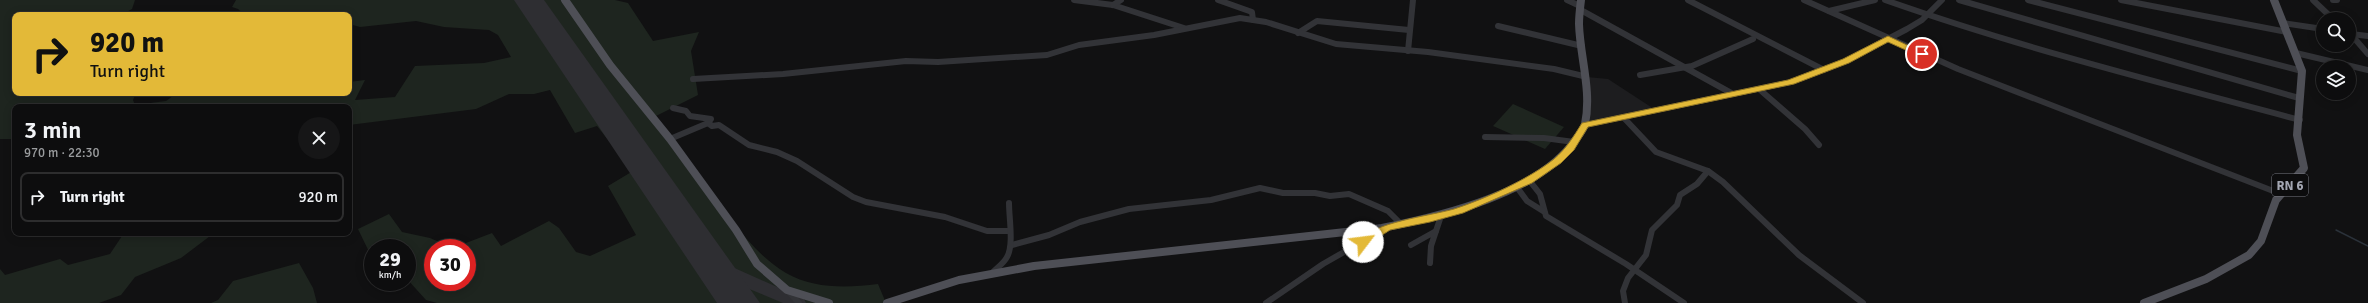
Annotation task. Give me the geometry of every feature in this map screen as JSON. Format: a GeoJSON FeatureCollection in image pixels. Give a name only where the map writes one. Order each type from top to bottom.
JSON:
{"type":"FeatureCollection","features":[{"type":"Feature","properties":{"kind":"main road"},"geometry":{"type":"LineString","coordinates":[[565,0],[610,65],[670,139],[736,230],[757,264],[787,290],[829,303]]}},
{"type":"Feature","properties":{"kind":"main road","name":"RN 6"},"geometry":{"type":"LineString","coordinates":[[2144,303],[2231,267],[2244,259],[2253,251],[2264,236],[2277,200],[2281,194],[2302,174],[2304,168],[2297,135],[2300,120],[2299,98],[2302,71],[2274,0]]}},
{"type":"Feature","properties":{"kind":"main road"},"geometry":{"type":"LineString","coordinates":[[887,303],[929,288],[992,272],[1034,266],[1388,227],[1441,216],[1475,204],[1529,180],[1558,161],[1574,142],[1585,125],[1586,95],[1580,5]]}},
{"type":"Feature","properties":{"kind":"street"},"geometry":{"type":"LineString","coordinates":[[1074,0],[1113,5],[1185,28]]}},
{"type":"Feature","properties":{"kind":"street"},"geometry":{"type":"LineString","coordinates":[[1113,5],[1122,0]]}},
{"type":"Feature","properties":{"kind":"street"},"geometry":{"type":"LineString","coordinates":[[1218,0],[1252,12],[1251,17],[1253,20]]}},
{"type":"Feature","properties":{"kind":"street"},"geometry":{"type":"LineString","coordinates":[[1408,51],[1409,30],[1414,0]]}},
{"type":"Feature","properties":{"kind":"street"},"geometry":{"type":"LineString","coordinates":[[1567,0],[1580,5],[1685,68],[1733,94]]}},
{"type":"Feature","properties":{"kind":"street"},"geometry":{"type":"LineString","coordinates":[[1688,0],[1824,70]]}},
{"type":"Feature","properties":{"kind":"street"},"geometry":{"type":"LineString","coordinates":[[1804,0],[1888,39],[1958,69],[2281,194]]}},
{"type":"Feature","properties":{"kind":"street"},"geometry":{"type":"LineString","coordinates":[[1829,11],[1848,5],[1865,4],[1875,0]]}},
{"type":"Feature","properties":{"kind":"street"},"geometry":{"type":"LineString","coordinates":[[1885,0],[1926,16],[2156,82],[2300,120]]}},
{"type":"Feature","properties":{"kind":"street"},"geometry":{"type":"LineString","coordinates":[[1585,125],[1791,82],[1824,70],[1888,39],[1926,16],[1942,0]]}},
{"type":"Feature","properties":{"kind":"street"},"geometry":{"type":"LineString","coordinates":[[1959,0],[2107,44],[2299,98]]}},
{"type":"Feature","properties":{"kind":"street"},"geometry":{"type":"LineString","coordinates":[[2028,0],[2302,71]]}},
{"type":"Feature","properties":{"kind":"street"},"geometry":{"type":"LineString","coordinates":[[2121,0],[2287,32]]}},
{"type":"Feature","properties":{"kind":"street"},"geometry":{"type":"LineString","coordinates":[[2313,0],[2326,12]]}},
{"type":"Feature","properties":{"kind":"street"},"geometry":{"type":"LineString","coordinates":[[693,79],[783,74],[906,61],[938,62],[1047,55],[1079,46],[1154,35],[1235,18],[1253,20],[1336,44],[1428,52],[1554,69],[1584,76]]}},
{"type":"Feature","properties":{"kind":"street"},"geometry":{"type":"LineString","coordinates":[[1298,32],[1318,21],[1409,30]]}},
{"type":"Feature","properties":{"kind":"street"},"geometry":{"type":"LineString","coordinates":[[2283,23],[2316,28]]}},
{"type":"Feature","properties":{"kind":"street"},"geometry":{"type":"LineString","coordinates":[[1498,26],[1582,46]]}},
{"type":"Feature","properties":{"kind":"street"},"geometry":{"type":"LineString","coordinates":[[2356,34],[2368,36]]}},
{"type":"Feature","properties":{"kind":"street"},"geometry":{"type":"LineString","coordinates":[[1640,75],[1685,68],[1753,39]]}},
{"type":"Feature","properties":{"kind":"street"},"geometry":{"type":"LineString","coordinates":[[2356,40],[2368,54]]}},
{"type":"Feature","properties":{"kind":"street"},"geometry":{"type":"LineString","coordinates":[[2296,53],[2368,70]]}},
{"type":"Feature","properties":{"kind":"street"},"geometry":{"type":"LineString","coordinates":[[1760,89],[1805,128],[1819,145]]}},
{"type":"Feature","properties":{"kind":"street"},"geometry":{"type":"LineString","coordinates":[[670,139],[708,123],[711,119],[690,116],[686,111],[673,108]]}},
{"type":"Feature","properties":{"kind":"street"},"geometry":{"type":"LineString","coordinates":[[1624,118],[1656,152],[1708,171],[1756,211],[1799,254],[1863,303]]}},
{"type":"Feature","properties":{"kind":"street"},"geometry":{"type":"LineString","coordinates":[[708,123],[712,126],[719,124],[749,145],[777,152],[797,161],[853,197],[866,202],[945,217],[987,231],[1009,231]]}},
{"type":"Feature","properties":{"kind":"street"},"geometry":{"type":"LineString","coordinates":[[1485,137],[1544,138],[1574,142]]}},
{"type":"Feature","properties":{"kind":"street"},"geometry":{"type":"LineString","coordinates":[[1625,303],[1623,291],[1633,269],[1646,255],[1652,230],[1677,205],[1680,195],[1697,184],[1708,171]]}},
{"type":"Feature","properties":{"kind":"street"},"geometry":{"type":"LineString","coordinates":[[1529,180],[1539,192],[1543,201],[1543,211]]}},
{"type":"Feature","properties":{"kind":"street"},"geometry":{"type":"LineString","coordinates":[[1516,186],[1527,201],[1543,211],[1546,216],[1633,269],[1684,303]]}},
{"type":"Feature","properties":{"kind":"street"},"geometry":{"type":"LineString","coordinates":[[1012,245],[1049,235],[1080,222],[1129,209],[1211,200],[1260,188],[1283,193],[1315,193],[1330,196],[1349,194],[1357,200],[1388,211],[1402,225]]}},
{"type":"Feature","properties":{"kind":"street"},"geometry":{"type":"LineString","coordinates":[[992,272],[1007,258],[1012,245],[1009,231],[1009,203]]}},
{"type":"Feature","properties":{"kind":"street"},"geometry":{"type":"LineString","coordinates":[[1430,262],[1431,246],[1441,216]]}},
{"type":"Feature","properties":{"kind":"street"},"geometry":{"type":"LineString","coordinates":[[1266,303],[1323,264],[1388,227]]}},
{"type":"Feature","properties":{"kind":"street"},"geometry":{"type":"LineString","coordinates":[[1411,245],[1436,231]]}},
{"type":"Feature","properties":{"kind":"street"},"geometry":{"type":"LineString","coordinates":[[787,290],[799,303]]}},
{"type":"Feature","properties":{"kind":"shaded area"},"geometry":{"type":"Polygon","coordinates":[[[0,0],[135,0],[132,9],[126,12],[12,12],[12,96],[135,96],[133,100],[135,104],[12,104],[12,139],[0,139],[0,0]]]}},
{"type":"Feature","properties":{"kind":"shaded area"},"geometry":{"type":"Polygon","coordinates":[[[236,0],[615,0],[628,3],[653,41],[699,32],[691,51],[698,95],[656,116],[745,237],[764,257],[786,273],[819,285],[854,286],[878,284],[886,303],[437,303],[426,300],[416,289],[416,239],[364,239],[364,241],[358,229],[389,214],[402,232],[432,239],[424,239],[424,291],[476,291],[476,239],[492,233],[501,246],[549,221],[559,228],[576,252],[590,256],[636,235],[608,186],[633,171],[597,126],[575,133],[550,90],[534,94],[509,94],[476,109],[352,125],[352,104],[143,104],[166,101],[173,96],[352,96],[352,82],[365,80],[355,100],[395,97],[415,66],[484,63],[511,57],[498,35],[489,30],[444,27],[416,21],[360,27],[352,25],[352,12],[242,12],[232,7],[236,0]]]}},
{"type":"Feature","properties":{"kind":"shaded area"},"geometry":{"type":"Polygon","coordinates":[[[1587,77],[1608,79],[1654,109],[1590,123],[1587,77]]]}},
{"type":"Feature","properties":{"kind":"shaded area"},"geometry":{"type":"Polygon","coordinates":[[[1513,104],[1564,127],[1545,149],[1493,126],[1513,104]]]}},
{"type":"Feature","properties":{"kind":"shaded area"},"geometry":{"type":"Polygon","coordinates":[[[122,236],[210,236],[181,258],[135,277],[121,295],[99,303],[0,303],[0,269],[5,275],[60,259],[68,265],[110,254],[122,236]]]}},
{"type":"Feature","properties":{"kind":"shaded area"},"geometry":{"type":"Polygon","coordinates":[[[299,263],[313,288],[317,303],[211,303],[218,300],[233,281],[299,263]]]}},
{"type":"Feature","properties":{"kind":"waterway"},"geometry":{"type":"LineString","coordinates":[[2336,230],[2368,246]]}},
{"type":"Feature","properties":{"kind":"taxiway"},"geometry":{"type":"LineString","coordinates":[[710,262],[748,282],[798,303]]}},
{"type":"Feature","properties":{"kind":"runway"},"geometry":{"type":"LineString","coordinates":[[529,0],[739,303]]}},
{"type":"Feature","properties":{"kind":"route"},"geometry":{"type":"LineString","coordinates":[[1363,242],[1377,235],[1388,227],[1441,216],[1475,204],[1529,180],[1558,161],[1570,148],[1585,125],[1640,115],[1791,82],[1816,74],[1846,61],[1888,39],[1922,54]]}}]}
